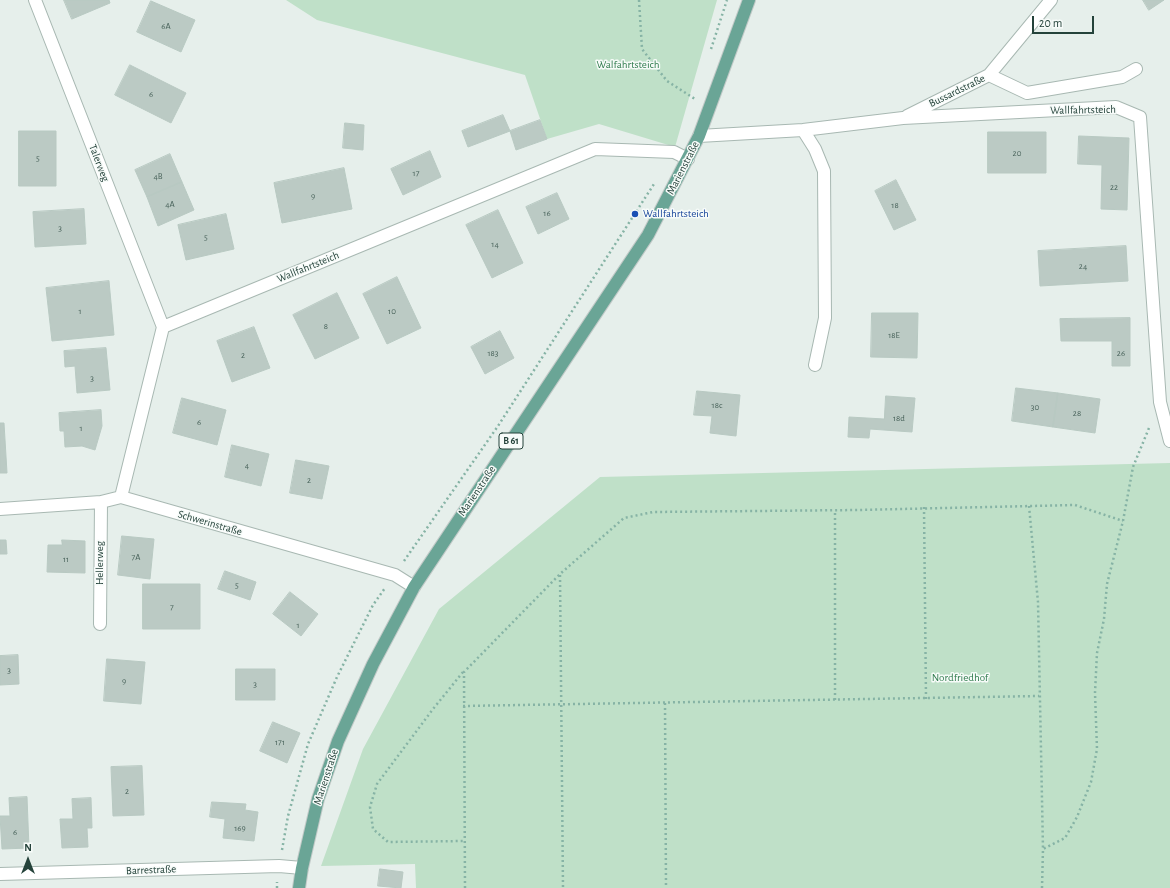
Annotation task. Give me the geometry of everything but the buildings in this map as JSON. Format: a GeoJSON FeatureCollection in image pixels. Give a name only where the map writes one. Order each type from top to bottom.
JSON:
{"type":"FeatureCollection","features":[{"type":"Feature","properties":{"kind":"main road","name":"Marienstraße"},"geometry":{"type":"LineString","coordinates":[[299,888],[302,868],[318,799],[338,741],[373,664],[414,587],[648,235],[699,136],[749,3]]}},
{"type":"Feature","properties":{"kind":"street","name":"Talerweg"},"geometry":{"type":"LineString","coordinates":[[35,0],[163,327]]}},
{"type":"Feature","properties":{"kind":"street","name":"Bussardstraße"},"geometry":{"type":"LineString","coordinates":[[903,118],[990,75],[1051,0]]}},
{"type":"Feature","properties":{"kind":"street","name":"Wallfahrtsteich"},"geometry":{"type":"LineString","coordinates":[[990,75],[1028,93],[1122,77],[1136,68]]}},
{"type":"Feature","properties":{"kind":"street","name":"Wallfahrtsteich"},"geometry":{"type":"LineString","coordinates":[[699,136],[803,130],[903,118],[1116,107],[1140,117],[1160,402],[1170,441]]}},
{"type":"Feature","properties":{"kind":"street"},"geometry":{"type":"LineString","coordinates":[[803,130],[815,149],[824,171],[825,318],[815,365]]}},
{"type":"Feature","properties":{"kind":"street","name":"Wallfahrtsteich"},"geometry":{"type":"LineString","coordinates":[[163,327],[595,149],[674,152],[688,159]]}},
{"type":"Feature","properties":{"kind":"street"},"geometry":{"type":"LineString","coordinates":[[121,497],[163,327]]}},
{"type":"Feature","properties":{"kind":"street","name":"Schwerinstraße"},"geometry":{"type":"LineString","coordinates":[[0,509],[101,502],[121,497],[395,575],[414,587]]}},
{"type":"Feature","properties":{"kind":"street","name":"Hellerweg"},"geometry":{"type":"LineString","coordinates":[[100,624],[101,502]]}},
{"type":"Feature","properties":{"kind":"street","name":"Barrestraße"},"geometry":{"type":"LineString","coordinates":[[0,874],[279,866],[302,868]]}},
{"type":"Feature","properties":{"kind":"path"},"geometry":{"type":"LineString","coordinates":[[639,0],[642,49],[667,81],[709,107]]}},
{"type":"Feature","properties":{"kind":"path"},"geometry":{"type":"LineString","coordinates":[[1043,849],[1065,838],[1077,817],[1091,782],[1097,749],[1095,693],[1097,653],[1104,619],[1106,584],[1123,521],[1133,467],[1160,402]]}},
{"type":"Feature","properties":{"kind":"path"},"geometry":{"type":"LineString","coordinates":[[466,841],[388,842],[373,829],[370,807],[377,784],[432,709],[464,672],[560,574],[624,518],[653,512],[1075,505],[1123,521]]}},
{"type":"Feature","properties":{"kind":"path"},"geometry":{"type":"LineString","coordinates":[[1029,506],[1038,602],[1038,696],[1043,849],[1042,888]]}},
{"type":"Feature","properties":{"kind":"path"},"geometry":{"type":"LineString","coordinates":[[924,507],[926,699]]}},
{"type":"Feature","properties":{"kind":"path"},"geometry":{"type":"LineString","coordinates":[[835,510],[835,700]]}},
{"type":"Feature","properties":{"kind":"path"},"geometry":{"type":"LineString","coordinates":[[560,574],[563,888]]}},
{"type":"Feature","properties":{"kind":"path"},"geometry":{"type":"LineString","coordinates":[[464,672],[463,706],[466,841],[465,888]]}},
{"type":"Feature","properties":{"kind":"path"},"geometry":{"type":"LineString","coordinates":[[463,706],[1038,696]]}},
{"type":"Feature","properties":{"kind":"path"},"geometry":{"type":"LineString","coordinates":[[665,703],[666,888]]}},
{"type":"Feature","properties":{"kind":"green space","name":"Walfahrtsteich"},"geometry":{"type":"Polygon","coordinates":[[[286,0],[717,0],[675,147],[599,124],[547,139],[525,75],[317,20],[286,0]]]}},
{"type":"Feature","properties":{"kind":"green space","name":"Nordfriedhof"},"geometry":{"type":"Polygon","coordinates":[[[1170,463],[1170,888],[416,888],[415,864],[321,866],[363,749],[439,609],[600,477],[1170,463]]]}},
{"type":"Feature","properties":{"kind":"place","name":"Wallfahrtsteich"},"geometry":{"type":"Point","coordinates":[635,214]}}]}
